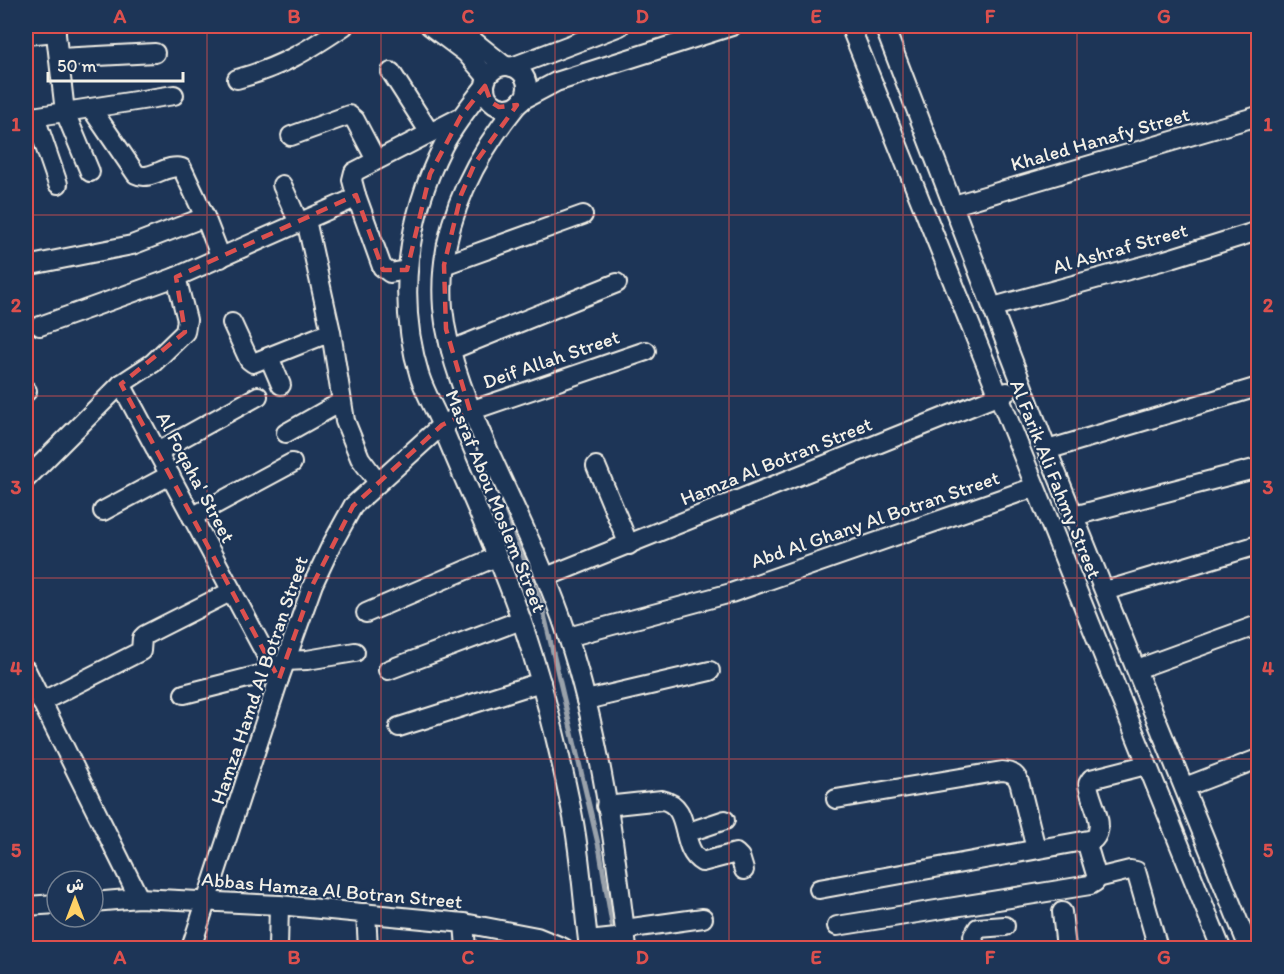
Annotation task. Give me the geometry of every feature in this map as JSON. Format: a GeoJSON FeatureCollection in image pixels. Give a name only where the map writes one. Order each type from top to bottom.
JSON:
{"type":"FeatureCollection","features":[{"type":"Feature","properties":{"kind":"street"},"geometry":{"type":"LineString","coordinates":[[237,79],[260,73],[292,59],[344,26]]}},
{"type":"Feature","properties":{"kind":"street"},"geometry":{"type":"LineString","coordinates":[[430,26],[465,53],[486,81]]}},
{"type":"Feature","properties":{"kind":"street"},"geometry":{"type":"LineString","coordinates":[[455,26],[524,77],[527,85],[519,102]]}},
{"type":"Feature","properties":{"kind":"street"},"geometry":{"type":"LineString","coordinates":[[620,26],[491,72],[486,81],[486,94],[491,102],[499,107],[508,108],[556,82],[732,26]]}},
{"type":"Feature","properties":{"kind":"street","name":"Al Farik Ali Fahmy Street"},"geometry":{"type":"LineString","coordinates":[[850,26],[1221,948]]}},
{"type":"Feature","properties":{"kind":"street","name":"Al Farik Ali Fahmy Street"},"geometry":{"type":"LineString","coordinates":[[884,26],[1047,450],[1248,945]]}},
{"type":"Feature","properties":{"kind":"street"},"geometry":{"type":"LineString","coordinates":[[26,35],[55,29],[65,112],[90,172]]}},
{"type":"Feature","properties":{"kind":"street"},"geometry":{"type":"LineString","coordinates":[[58,58],[155,53]]}},
{"type":"Feature","properties":{"kind":"street"},"geometry":{"type":"LineString","coordinates":[[391,72],[430,133]]}},
{"type":"Feature","properties":{"kind":"street","name":"Masraf Abou Moslem Street"},"geometry":{"type":"LineString","coordinates":[[486,81],[444,144],[426,185],[411,238],[407,270],[407,307],[411,343],[420,378],[442,425],[496,557],[521,620],[541,682],[573,814],[589,944]]}},
{"type":"Feature","properties":{"kind":"street"},"geometry":{"type":"LineString","coordinates":[[58,184],[30,117],[174,94]]}},
{"type":"Feature","properties":{"kind":"street","name":"Masraf Abou Moslem Street"},"geometry":{"type":"LineString","coordinates":[[519,102],[494,133],[465,184],[450,229],[444,264],[443,308],[451,350],[470,411],[546,577],[568,637],[586,700],[606,806],[626,938]]}},
{"type":"Feature","properties":{"kind":"street"},"geometry":{"type":"LineString","coordinates":[[91,108],[136,174],[146,177],[175,166],[182,168],[221,258]]}},
{"type":"Feature","properties":{"kind":"street"},"geometry":{"type":"LineString","coordinates":[[291,136],[349,116],[355,120],[376,160]]}},
{"type":"Feature","properties":{"kind":"street"},"geometry":{"type":"LineString","coordinates":[[407,270],[390,273],[382,267],[356,195],[352,180],[354,172],[461,116]]}},
{"type":"Feature","properties":{"kind":"street","name":"Khaled Hanafy Street"},"geometry":{"type":"LineString","coordinates":[[954,205],[1258,116]]}},
{"type":"Feature","properties":{"kind":"street"},"geometry":{"type":"LineString","coordinates":[[282,185],[303,221],[331,332],[341,402],[351,440],[360,458],[378,482]]}},
{"type":"Feature","properties":{"kind":"street"},"geometry":{"type":"LineString","coordinates":[[40,326],[176,277],[353,199],[356,195]]}},
{"type":"Feature","properties":{"kind":"street"},"geometry":{"type":"LineString","coordinates":[[444,264],[582,215]]}},
{"type":"Feature","properties":{"kind":"street"},"geometry":{"type":"LineString","coordinates":[[26,266],[132,245],[205,217]]}},
{"type":"Feature","properties":{"kind":"street","name":"Al Ashraf Street"},"geometry":{"type":"LineString","coordinates":[[993,307],[1165,260],[1258,231]]}},
{"type":"Feature","properties":{"kind":"street"},"geometry":{"type":"LineString","coordinates":[[28,470],[121,384],[153,363],[185,332],[187,320],[176,277]]}},
{"type":"Feature","properties":{"kind":"street"},"geometry":{"type":"LineString","coordinates":[[451,350],[617,283]]}},
{"type":"Feature","properties":{"kind":"street"},"geometry":{"type":"LineString","coordinates":[[232,323],[251,362],[331,332]]}},
{"type":"Feature","properties":{"kind":"street","name":"Deif Allah Street"},"geometry":{"type":"LineString","coordinates":[[470,411],[646,351]]}},
{"type":"Feature","properties":{"kind":"street"},"geometry":{"type":"LineString","coordinates":[[269,357],[280,385]]}},
{"type":"Feature","properties":{"kind":"street","name":"Al Foqaha' Street"},"geometry":{"type":"LineString","coordinates":[[121,384],[232,591],[280,670]]}},
{"type":"Feature","properties":{"kind":"street","name":"Hamza Al Botran Street"},"geometry":{"type":"LineString","coordinates":[[546,577],[1023,386]]}},
{"type":"Feature","properties":{"kind":"street"},"geometry":{"type":"LineString","coordinates":[[1047,450],[1258,387]]}},
{"type":"Feature","properties":{"kind":"street"},"geometry":{"type":"LineString","coordinates":[[157,452],[258,396]]}},
{"type":"Feature","properties":{"kind":"street"},"geometry":{"type":"LineString","coordinates":[[286,433],[341,402]]}},
{"type":"Feature","properties":{"kind":"street","name":"Hamza Hamd Al Botran Street"},"geometry":{"type":"LineString","coordinates":[[191,948],[280,670],[313,584],[331,546],[354,506],[378,482],[442,425],[470,411]]}},
{"type":"Feature","properties":{"kind":"street"},"geometry":{"type":"LineString","coordinates":[[192,517],[292,463]]}},
{"type":"Feature","properties":{"kind":"street"},"geometry":{"type":"LineString","coordinates":[[596,466],[629,545]]}},
{"type":"Feature","properties":{"kind":"street"},"geometry":{"type":"LineString","coordinates":[[1074,516],[1258,468]]}},
{"type":"Feature","properties":{"kind":"street"},"geometry":{"type":"LineString","coordinates":[[103,511],[170,475]]}},
{"type":"Feature","properties":{"kind":"street","name":"Abd Al Ghany Al Botran Street"},"geometry":{"type":"LineString","coordinates":[[568,637],[731,593],[1035,488]]}},
{"type":"Feature","properties":{"kind":"street"},"geometry":{"type":"LineString","coordinates":[[1105,591],[1258,545]]}},
{"type":"Feature","properties":{"kind":"street"},"geometry":{"type":"LineString","coordinates":[[366,613],[496,557]]}},
{"type":"Feature","properties":{"kind":"street"},"geometry":{"type":"LineString","coordinates":[[41,702],[141,651],[142,638],[145,635],[232,591]]}},
{"type":"Feature","properties":{"kind":"street"},"geometry":{"type":"LineString","coordinates":[[388,670],[521,620]]}},
{"type":"Feature","properties":{"kind":"street"},"geometry":{"type":"LineString","coordinates":[[1137,669],[1258,625]]}},
{"type":"Feature","properties":{"kind":"street"},"geometry":{"type":"LineString","coordinates":[[184,694],[280,670],[307,660],[355,652]]}},
{"type":"Feature","properties":{"kind":"street"},"geometry":{"type":"LineString","coordinates":[[26,670],[139,898]]}},
{"type":"Feature","properties":{"kind":"street"},"geometry":{"type":"LineString","coordinates":[[586,700],[710,671]]}},
{"type":"Feature","properties":{"kind":"street"},"geometry":{"type":"LineString","coordinates":[[399,727],[541,682]]}},
{"type":"Feature","properties":{"kind":"street"},"geometry":{"type":"LineString","coordinates":[[819,889],[1094,839],[1099,833],[1100,825],[1088,789],[1091,779],[1171,753]]}},
{"type":"Feature","properties":{"kind":"street"},"geometry":{"type":"LineString","coordinates":[[1185,787],[1258,759]]}},
{"type":"Feature","properties":{"kind":"street"},"geometry":{"type":"LineString","coordinates":[[836,799],[1002,771],[1011,772],[1018,777],[1036,849]]}},
{"type":"Feature","properties":{"kind":"street"},"geometry":{"type":"LineString","coordinates":[[606,806],[669,801],[679,809],[692,854],[696,858],[702,861],[736,854],[740,857],[744,870]]}},
{"type":"Feature","properties":{"kind":"street"},"geometry":{"type":"LineString","coordinates":[[686,833],[725,820]]}},
{"type":"Feature","properties":{"kind":"street"},"geometry":{"type":"LineString","coordinates":[[1086,841],[1097,878]]}},
{"type":"Feature","properties":{"kind":"street"},"geometry":{"type":"LineString","coordinates":[[837,926],[1090,885],[1097,878],[1130,870],[1136,871],[1158,948]]}},
{"type":"Feature","properties":{"kind":"street","name":"Abbas Hamza Al Botran Street"},"geometry":{"type":"LineString","coordinates":[[105,901],[139,898],[279,905],[464,922],[537,937],[564,948]]}},
{"type":"Feature","properties":{"kind":"street"},"geometry":{"type":"LineString","coordinates":[[26,906],[45,905]]}},
{"type":"Feature","properties":{"kind":"street"},"geometry":{"type":"LineString","coordinates":[[278,948],[279,905]]}},
{"type":"Feature","properties":{"kind":"street"},"geometry":{"type":"LineString","coordinates":[[1062,912],[1066,948]]}},
{"type":"Feature","properties":{"kind":"street"},"geometry":{"type":"LineString","coordinates":[[366,913],[368,948]]}},
{"type":"Feature","properties":{"kind":"street"},"geometry":{"type":"LineString","coordinates":[[589,944],[626,938],[703,918]]}},
{"type":"Feature","properties":{"kind":"street"},"geometry":{"type":"LineString","coordinates":[[464,922],[466,948]]}},
{"type":"Feature","properties":{"kind":"street"},"geometry":{"type":"LineString","coordinates":[[975,948],[973,936],[978,928],[1005,926]]}},
{"type":"Feature","properties":{"kind":"highlighted area"},"geometry":{"type":"Polygon","coordinates":[[[485,86],[491,102],[499,107],[517,105],[475,163],[461,195],[444,265],[446,329],[470,411],[442,425],[353,506],[313,584],[279,679],[121,384],[185,332],[176,277],[356,195],[383,270],[407,270],[430,174],[461,116],[485,86]]]}},
{"type":"Feature","properties":{"kind":"waterway"},"geometry":{"type":"LineString","coordinates":[[500,495],[542,606],[600,852],[616,948]]}}]}
